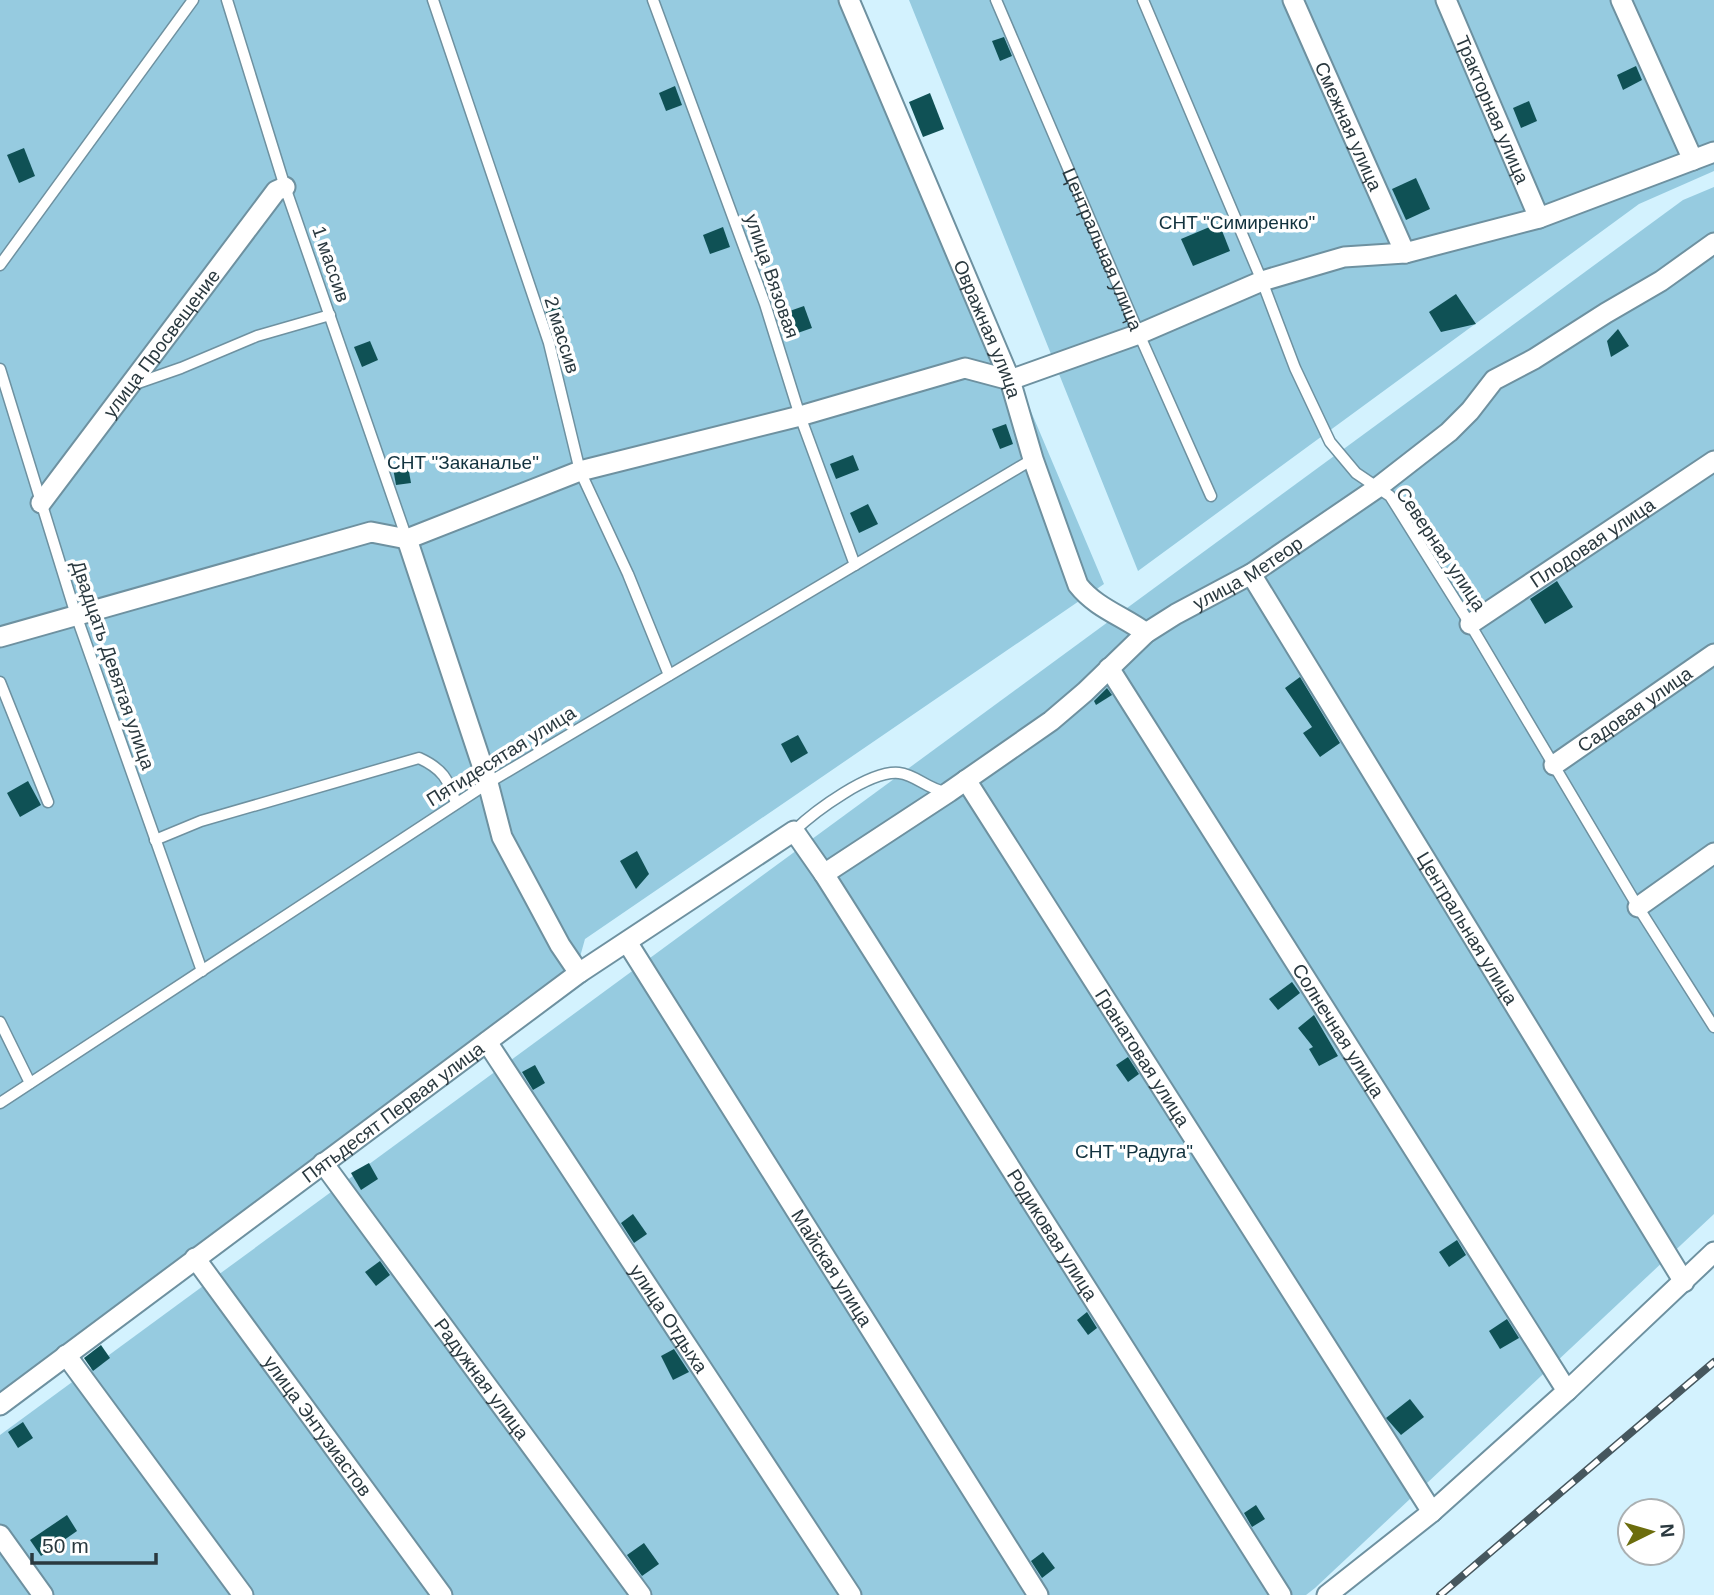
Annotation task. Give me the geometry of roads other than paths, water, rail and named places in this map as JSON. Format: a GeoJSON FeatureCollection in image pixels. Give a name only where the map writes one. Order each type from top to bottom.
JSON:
{"type":"FeatureCollection","features":[{"type":"Feature","properties":{"kind":"street","name":"Овражная улица"},"geometry":{"type":"LineString","coordinates":[[849,0],[1010,380],[1033,459],[1078,585],[1090,601],[1146,633]]}},
{"type":"Feature","properties":{"kind":"street","name":"Смежная улица"},"geometry":{"type":"LineString","coordinates":[[1293,0],[1405,253]]}},
{"type":"Feature","properties":{"kind":"street","name":"Тракторная улица"},"geometry":{"type":"LineString","coordinates":[[1446,0],[1539,218]]}},
{"type":"Feature","properties":{"kind":"street"},"geometry":{"type":"LineString","coordinates":[[1621,0],[1693,160]]}},
{"type":"Feature","properties":{"kind":"street"},"geometry":{"type":"LineString","coordinates":[[0,637],[371,532],[407,538],[580,471],[800,416],[965,368],[1010,380],[1139,334],[1262,281],[1344,257],[1405,253],[1539,218],[1714,152]]}},
{"type":"Feature","properties":{"kind":"street","name":"улица Просвещение"},"geometry":{"type":"LineString","coordinates":[[41,503],[276,191],[285,187]]}},
{"type":"Feature","properties":{"kind":"street","name":"улица Метеор"},"geometry":{"type":"LineString","coordinates":[[824,874],[1051,721],[1146,633],[1251,574],[1377,488],[1448,432],[1470,411],[1494,380],[1534,359],[1661,281],[1714,243]]}},
{"type":"Feature","properties":{"kind":"street","name":"Плодовая улица"},"geometry":{"type":"LineString","coordinates":[[1470,624],[1714,461]]}},
{"type":"Feature","properties":{"kind":"street"},"geometry":{"type":"LineString","coordinates":[[407,538],[488,783],[502,837],[560,945],[579,973]]}},
{"type":"Feature","properties":{"kind":"street","name":"Центральная улица"},"geometry":{"type":"LineString","coordinates":[[1251,574],[1684,1282]]}},
{"type":"Feature","properties":{"kind":"street","name":"Садовая улица"},"geometry":{"type":"LineString","coordinates":[[1554,765],[1714,654]]}},
{"type":"Feature","properties":{"kind":"street","name":"Солнечная улица"},"geometry":{"type":"LineString","coordinates":[[1109,668],[1567,1391]]}},
{"type":"Feature","properties":{"kind":"street","name":"Гранатовая улица"},"geometry":{"type":"LineString","coordinates":[[966,780],[1432,1512]]}},
{"type":"Feature","properties":{"kind":"street"},"geometry":{"type":"LineString","coordinates":[[794,831],[824,874]]}},
{"type":"Feature","properties":{"kind":"street","name":"Пятьдесят Первая улица"},"geometry":{"type":"LineString","coordinates":[[0,1405],[579,973],[794,831]]}},
{"type":"Feature","properties":{"kind":"street"},"geometry":{"type":"LineString","coordinates":[[1638,907],[1714,853]]}},
{"type":"Feature","properties":{"kind":"street","name":"Родиковая улица"},"geometry":{"type":"LineString","coordinates":[[824,874],[1281,1595]]}},
{"type":"Feature","properties":{"kind":"street","name":"Майская улица"},"geometry":{"type":"LineString","coordinates":[[627,942],[1038,1595]]}},
{"type":"Feature","properties":{"kind":"street","name":"улица Отдыха"},"geometry":{"type":"LineString","coordinates":[[487,1042],[850,1595]]}},
{"type":"Feature","properties":{"kind":"street","name":"Радужная улица"},"geometry":{"type":"LineString","coordinates":[[323,1163],[641,1595]]}},
{"type":"Feature","properties":{"kind":"street"},"geometry":{"type":"LineString","coordinates":[[1326,1595],[1432,1512],[1567,1391],[1714,1252]]}},
{"type":"Feature","properties":{"kind":"street","name":"улица Энтузиастов"},"geometry":{"type":"LineString","coordinates":[[195,1258],[442,1595]]}},
{"type":"Feature","properties":{"kind":"street"},"geometry":{"type":"LineString","coordinates":[[66,1355],[243,1595]]}},
{"type":"Feature","properties":{"kind":"street"},"geometry":{"type":"LineString","coordinates":[[0,1535],[43,1595]]}},
{"type":"Feature","properties":{"kind":"lane"},"geometry":{"type":"LineString","coordinates":[[0,265],[193,0]]}},
{"type":"Feature","properties":{"kind":"lane","name":"1 массив"},"geometry":{"type":"LineString","coordinates":[[227,0],[285,187],[407,538]]}},
{"type":"Feature","properties":{"kind":"lane","name":"2 массив"},"geometry":{"type":"LineString","coordinates":[[433,0],[549,343],[580,471],[628,574],[669,675]]}},
{"type":"Feature","properties":{"kind":"lane","name":"улица Вязовая"},"geometry":{"type":"LineString","coordinates":[[653,0],[765,304],[800,416],[855,565]]}},
{"type":"Feature","properties":{"kind":"lane","name":"Центральная улица"},"geometry":{"type":"LineString","coordinates":[[996,0],[1139,334],[1212,496]]}},
{"type":"Feature","properties":{"kind":"lane","name":"Северная улица"},"geometry":{"type":"LineString","coordinates":[[1143,0],[1262,281],[1295,368],[1330,442],[1356,473],[1390,496],[1470,624],[1638,907],[1714,1027]]}},
{"type":"Feature","properties":{"kind":"lane"},"geometry":{"type":"LineString","coordinates":[[131,386],[257,336],[330,315]]}},
{"type":"Feature","properties":{"kind":"lane","name":"Двадцать Девятая улица"},"geometry":{"type":"LineString","coordinates":[[0,369],[76,615],[202,971]]}},
{"type":"Feature","properties":{"kind":"lane","name":"Пятидесятая улица"},"geometry":{"type":"LineString","coordinates":[[0,1103],[488,783],[1033,459]]}},
{"type":"Feature","properties":{"kind":"lane"},"geometry":{"type":"LineString","coordinates":[[0,682],[48,802]]}},
{"type":"Feature","properties":{"kind":"lane"},"geometry":{"type":"LineString","coordinates":[[155,840],[201,821],[419,758],[435,765],[449,782],[456,803]]}},
{"type":"Feature","properties":{"kind":"lane"},"geometry":{"type":"LineString","coordinates":[[794,831],[850,789],[881,776],[898,773],[913,777],[930,789],[949,792]]}},
{"type":"Feature","properties":{"kind":"lane"},"geometry":{"type":"LineString","coordinates":[[0,1022],[30,1083]]}},
{"type":"Feature","properties":{"kind":"railway"},"geometry":{"type":"LineString","coordinates":[[1440,1595],[1714,1362]]}},
{"type":"Feature","properties":{"kind":"park label","name":"СНТ \"Симиренко\""},"geometry":{"type":"Point","coordinates":[1237,222]}},
{"type":"Feature","properties":{"kind":"park label","name":"СНТ \"Заканалье\""},"geometry":{"type":"Point","coordinates":[463,462]}},
{"type":"Feature","properties":{"kind":"park label","name":"СНТ \"Радуга\""},"geometry":{"type":"Point","coordinates":[1134,1151]}}]}
